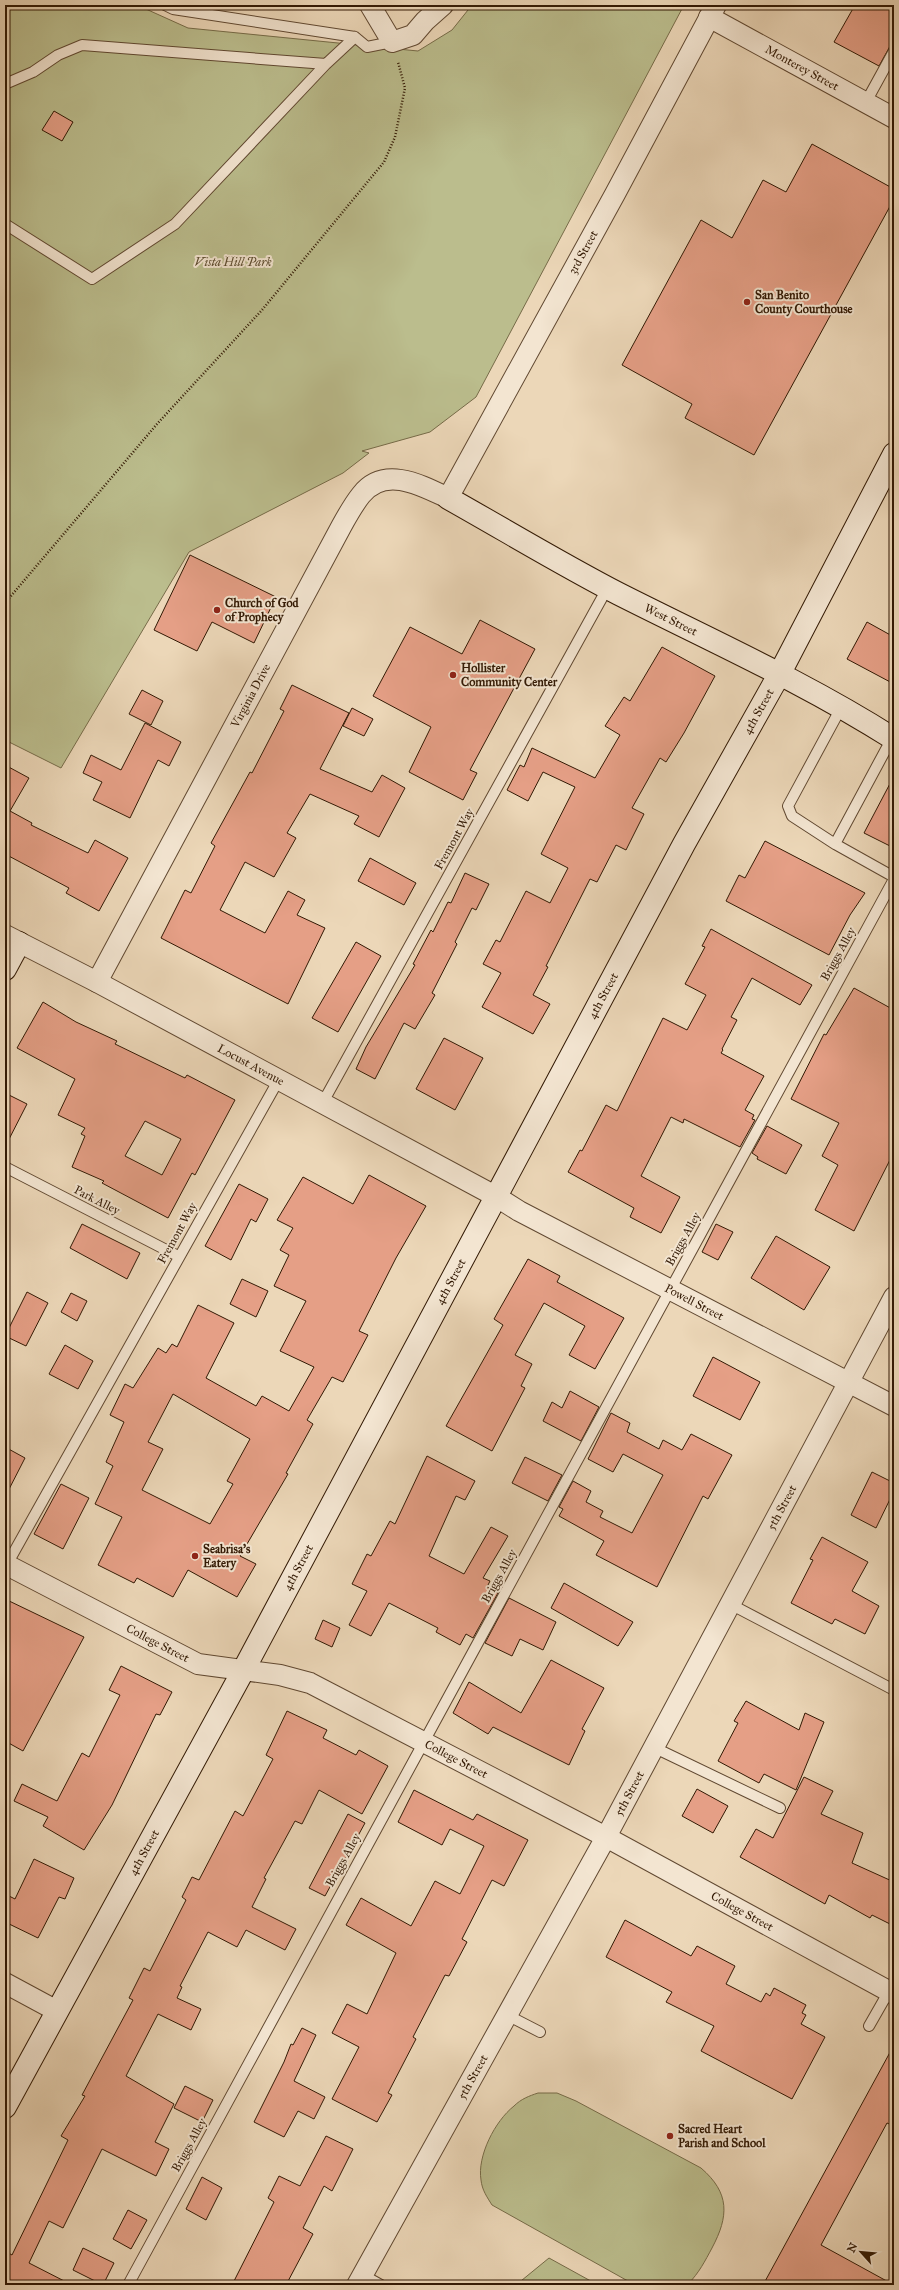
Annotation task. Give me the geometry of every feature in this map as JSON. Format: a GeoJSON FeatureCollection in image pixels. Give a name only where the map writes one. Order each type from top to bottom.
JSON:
{"type":"FeatureCollection","features":[{"type":"Feature","properties":{"kind":"main road","name":"4th Street"},"geometry":{"type":"LineString","coordinates":[[5,2107],[56,2011],[243,1671],[684,844],[780,673],[894,454]]}},
{"type":"Feature","properties":{"kind":"main road","name":"West Street"},"geometry":{"type":"LineString","coordinates":[[448,498],[608,587],[780,673],[842,706],[893,738]]}},
{"type":"Feature","properties":{"kind":"main road"},"geometry":{"type":"LineString","coordinates":[[5,969],[12,939]]}},
{"type":"Feature","properties":{"kind":"street"},"geometry":{"type":"LineString","coordinates":[[370,5],[392,42],[413,36],[425,21],[440,7]]}},
{"type":"Feature","properties":{"kind":"street","name":"Monterey Street"},"geometry":{"type":"LineString","coordinates":[[712,11],[894,118]]}},
{"type":"Feature","properties":{"kind":"street","name":"3rd Street"},"geometry":{"type":"LineString","coordinates":[[448,498],[712,11]]}},
{"type":"Feature","properties":{"kind":"street","name":"Virginia Drive"},"geometry":{"type":"LineString","coordinates":[[97,982],[337,533],[361,494],[376,482],[392,478],[424,486],[448,498]]}},
{"type":"Feature","properties":{"kind":"street","name":"Locust Avenue"},"geometry":{"type":"LineString","coordinates":[[12,939],[97,982],[278,1081],[497,1196]]}},
{"type":"Feature","properties":{"kind":"street","name":"Powell Street"},"geometry":{"type":"LineString","coordinates":[[497,1196],[519,1211],[894,1406]]}},
{"type":"Feature","properties":{"kind":"street","name":"5th Street"},"geometry":{"type":"LineString","coordinates":[[360,2280],[606,1837],[894,1297]]}},
{"type":"Feature","properties":{"kind":"street","name":"College Street"},"geometry":{"type":"LineString","coordinates":[[6,1566],[198,1664],[280,1675],[310,1683],[606,1837],[891,1992]]}},
{"type":"Feature","properties":{"kind":"street"},"geometry":{"type":"LineString","coordinates":[[5,1983],[56,2011]]}},
{"type":"Feature","properties":{"kind":"lane"},"geometry":{"type":"LineString","coordinates":[[165,5],[173,9],[355,38],[367,47],[392,42]]}},
{"type":"Feature","properties":{"kind":"lane"},"geometry":{"type":"LineString","coordinates":[[5,224],[92,279],[175,224],[326,64],[355,38]]}},
{"type":"Feature","properties":{"kind":"lane"},"geometry":{"type":"LineString","coordinates":[[5,84],[33,72],[58,55],[82,45],[326,64]]}},
{"type":"Feature","properties":{"kind":"lane"},"geometry":{"type":"LineString","coordinates":[[866,102],[894,52]]}},
{"type":"Feature","properties":{"kind":"lane","name":"Fremont Way"},"geometry":{"type":"LineString","coordinates":[[322,1104],[608,587]]}},
{"type":"Feature","properties":{"kind":"lane"},"geometry":{"type":"LineString","coordinates":[[842,706],[788,806],[792,816],[835,844],[894,878]]}},
{"type":"Feature","properties":{"kind":"lane"},"geometry":{"type":"LineString","coordinates":[[835,844],[893,738]]}},
{"type":"Feature","properties":{"kind":"lane","name":"Briggs Alley"},"geometry":{"type":"LineString","coordinates":[[128,2285],[894,878]]}},
{"type":"Feature","properties":{"kind":"lane","name":"Fremont Way"},"geometry":{"type":"LineString","coordinates":[[6,1566],[100,1400],[178,1256],[278,1081]]}},
{"type":"Feature","properties":{"kind":"lane","name":"Park Alley"},"geometry":{"type":"LineString","coordinates":[[5,1167],[178,1256]]}},
{"type":"Feature","properties":{"kind":"lane"},"geometry":{"type":"LineString","coordinates":[[730,1604],[894,1690]]}},
{"type":"Feature","properties":{"kind":"lane"},"geometry":{"type":"LineString","coordinates":[[653,1747],[780,1808]]}},
{"type":"Feature","properties":{"kind":"lane"},"geometry":{"type":"LineString","coordinates":[[869,2026],[891,1992]]}},
{"type":"Feature","properties":{"kind":"lane"},"geometry":{"type":"LineString","coordinates":[[507,2015],[540,2032]]}},
{"type":"Feature","properties":{"kind":"lane"},"geometry":{"type":"LineString","coordinates":[[360,2280],[381,2285]]}},
{"type":"Feature","properties":{"kind":"path"},"geometry":{"type":"LineString","coordinates":[[5,603],[157,424],[262,310],[384,162],[395,137],[405,88],[392,42]]}},
{"type":"Feature","properties":{"kind":"green space","name":"Vista Hill Park"},"geometry":{"type":"Polygon","coordinates":[[[5,5],[137,5],[188,28],[418,51],[452,30],[472,5],[684,5],[476,397],[430,432],[362,451],[369,453],[343,473],[189,552],[61,768],[5,740],[5,5]]]}},
{"type":"Feature","properties":{"kind":"green space"},"geometry":{"type":"Polygon","coordinates":[[[538,2093],[557,2093],[576,2101],[701,2168],[710,2177],[722,2196],[724,2215],[722,2226],[704,2262],[688,2284],[635,2285],[492,2205],[482,2187],[480,2171],[489,2140],[500,2121],[507,2113],[522,2100],[538,2093]]]}},
{"type":"Feature","properties":{"kind":"green space"},"geometry":{"type":"Polygon","coordinates":[[[549,2258],[598,2285],[516,2285],[549,2258]]]}},
{"type":"Feature","properties":{"kind":"building"},"geometry":{"type":"Polygon","coordinates":[[[855,5],[894,5],[894,39],[879,66],[834,42],[855,5]]]}},
{"type":"Feature","properties":{"kind":"building"},"geometry":{"type":"Polygon","coordinates":[[[54,111],[73,122],[62,141],[42,130],[54,111]]]}},
{"type":"Feature","properties":{"kind":"building","name":"San Benito County Courthouse"},"geometry":{"type":"Polygon","coordinates":[[[812,144],[894,189],[894,199],[754,455],[685,418],[692,404],[622,365],[701,220],[732,238],[763,180],[786,192],[812,144]]]}},
{"type":"Feature","properties":{"kind":"building","name":"Church of God of Prophecy"},"geometry":{"type":"Polygon","coordinates":[[[190,555],[276,597],[254,643],[212,622],[197,651],[154,630],[190,555]]]}},
{"type":"Feature","properties":{"kind":"building","name":"Hollister Community Center"},"geometry":{"type":"Polygon","coordinates":[[[480,620],[535,649],[470,770],[477,773],[463,800],[409,772],[431,727],[373,696],[410,627],[462,654],[480,620]]]}},
{"type":"Feature","properties":{"kind":"building"},"geometry":{"type":"Polygon","coordinates":[[[867,622],[894,637],[894,684],[847,659],[867,622]]]}},
{"type":"Feature","properties":{"kind":"building"},"geometry":{"type":"Polygon","coordinates":[[[662,647],[715,676],[684,733],[666,762],[660,758],[632,808],[644,814],[626,850],[616,845],[597,882],[590,879],[533,995],[550,1004],[533,1034],[482,1007],[501,973],[483,964],[496,940],[500,942],[526,891],[550,903],[568,868],[541,854],[575,787],[543,772],[528,801],[507,790],[520,765],[524,767],[532,748],[595,778],[620,735],[605,726],[624,697],[630,701],[662,647]]]}},
{"type":"Feature","properties":{"kind":"building"},"geometry":{"type":"Polygon","coordinates":[[[292,685],[349,713],[320,769],[372,792],[382,775],[405,788],[379,837],[354,824],[359,816],[310,794],[287,833],[296,838],[274,877],[245,862],[220,910],[265,933],[288,891],[305,900],[297,915],[325,928],[288,1004],[161,938],[185,890],[191,893],[215,846],[211,843],[250,772],[252,773],[284,711],[280,709],[292,685]]]}},
{"type":"Feature","properties":{"kind":"building"},"geometry":{"type":"Polygon","coordinates":[[[142,690],[163,701],[151,725],[129,714],[142,690]]]}},
{"type":"Feature","properties":{"kind":"building"},"geometry":{"type":"Polygon","coordinates":[[[352,708],[373,719],[364,736],[343,726],[352,708]]]}},
{"type":"Feature","properties":{"kind":"building"},"geometry":{"type":"Polygon","coordinates":[[[145,723],[181,742],[169,766],[158,760],[130,818],[93,800],[102,782],[83,773],[91,755],[121,770],[145,723]]]}},
{"type":"Feature","properties":{"kind":"building"},"geometry":{"type":"Polygon","coordinates":[[[5,765],[29,778],[10,811],[32,823],[31,825],[88,853],[95,840],[128,858],[99,911],[66,893],[69,888],[5,854],[5,765]]]}},
{"type":"Feature","properties":{"kind":"building"},"geometry":{"type":"Polygon","coordinates":[[[894,776],[894,848],[864,833],[894,776]]]}},
{"type":"Feature","properties":{"kind":"building"},"geometry":{"type":"Polygon","coordinates":[[[765,841],[865,893],[850,915],[829,955],[726,901],[739,875],[745,878],[765,841]]]}},
{"type":"Feature","properties":{"kind":"building"},"geometry":{"type":"Polygon","coordinates":[[[370,858],[416,883],[404,905],[358,881],[370,858]]]}},
{"type":"Feature","properties":{"kind":"building"},"geometry":{"type":"Polygon","coordinates":[[[465,873],[489,884],[476,910],[472,908],[455,942],[457,944],[432,993],[435,995],[415,1029],[404,1023],[375,1079],[356,1069],[366,1047],[415,965],[413,964],[431,930],[433,932],[448,902],[451,903],[465,873]]]}},
{"type":"Feature","properties":{"kind":"building"},"geometry":{"type":"Polygon","coordinates":[[[711,929],[812,985],[800,1005],[752,978],[731,1017],[737,1020],[721,1053],[764,1076],[745,1110],[754,1115],[752,1119],[755,1120],[740,1147],[684,1119],[683,1123],[671,1117],[641,1176],[680,1197],[661,1233],[630,1217],[634,1208],[568,1172],[580,1150],[582,1151],[606,1105],[617,1111],[663,1018],[687,1030],[706,995],[685,984],[705,947],[702,946],[711,929]]]}},
{"type":"Feature","properties":{"kind":"building"},"geometry":{"type":"Polygon","coordinates":[[[356,942],[381,956],[338,1032],[312,1018],[356,942]]]}},
{"type":"Feature","properties":{"kind":"building"},"geometry":{"type":"Polygon","coordinates":[[[854,988],[894,1010],[894,1152],[854,1231],[815,1210],[838,1165],[822,1156],[839,1123],[791,1099],[824,1034],[826,1035],[854,988]]]}},
{"type":"Feature","properties":{"kind":"building"},"geometry":{"type":"Polygon","coordinates":[[[43,1002],[76,1022],[117,1041],[115,1044],[185,1078],[187,1075],[235,1100],[195,1175],[192,1173],[168,1218],[102,1183],[104,1181],[72,1167],[85,1136],[81,1134],[85,1128],[58,1115],[75,1079],[17,1048],[43,1002]],[[145,1121],[125,1156],[162,1175],[181,1139],[145,1121]]]}},
{"type":"Feature","properties":{"kind":"building"},"geometry":{"type":"Polygon","coordinates":[[[444,1038],[483,1058],[455,1110],[416,1089],[444,1038]]]}},
{"type":"Feature","properties":{"kind":"building"},"geometry":{"type":"Polygon","coordinates":[[[5,1093],[27,1104],[5,1147],[5,1093]]]}},
{"type":"Feature","properties":{"kind":"building"},"geometry":{"type":"Polygon","coordinates":[[[767,1126],[802,1145],[786,1174],[757,1159],[758,1157],[752,1153],[767,1126]]]}},
{"type":"Feature","properties":{"kind":"building"},"geometry":{"type":"Polygon","coordinates":[[[369,1175],[426,1206],[396,1258],[359,1331],[368,1335],[343,1382],[332,1377],[307,1420],[313,1424],[286,1473],[288,1474],[240,1556],[256,1564],[237,1597],[188,1570],[173,1597],[137,1578],[134,1583],[98,1565],[122,1517],[95,1504],[113,1466],[106,1462],[124,1422],[110,1415],[125,1384],[133,1388],[158,1348],[166,1353],[172,1344],[177,1347],[198,1305],[234,1323],[206,1378],[256,1406],[262,1396],[289,1411],[314,1367],[280,1351],[306,1301],[274,1286],[289,1255],[280,1250],[293,1228],[277,1220],[303,1177],[353,1204],[369,1175]],[[173,1394],[148,1442],[163,1449],[142,1490],[210,1524],[233,1484],[227,1481],[250,1439],[173,1394]]]}},
{"type":"Feature","properties":{"kind":"building"},"geometry":{"type":"Polygon","coordinates":[[[239,1184],[268,1199],[256,1222],[251,1219],[231,1260],[205,1246],[239,1184]]]}},
{"type":"Feature","properties":{"kind":"building"},"geometry":{"type":"Polygon","coordinates":[[[82,1224],[140,1253],[127,1279],[70,1248],[82,1224]]]}},
{"type":"Feature","properties":{"kind":"building"},"geometry":{"type":"Polygon","coordinates":[[[716,1224],[733,1232],[718,1260],[702,1252],[716,1224]]]}},
{"type":"Feature","properties":{"kind":"building"},"geometry":{"type":"Polygon","coordinates":[[[776,1236],[830,1267],[804,1310],[751,1278],[776,1236]]]}},
{"type":"Feature","properties":{"kind":"building"},"geometry":{"type":"Polygon","coordinates":[[[528,1259],[560,1276],[557,1282],[624,1318],[595,1369],[569,1355],[585,1326],[544,1303],[515,1355],[532,1364],[521,1386],[525,1388],[492,1451],[446,1426],[503,1325],[494,1319],[528,1259]]]}},
{"type":"Feature","properties":{"kind":"building"},"geometry":{"type":"Polygon","coordinates":[[[242,1279],[268,1291],[256,1317],[230,1304],[242,1279]]]}},
{"type":"Feature","properties":{"kind":"building"},"geometry":{"type":"Polygon","coordinates":[[[27,1292],[48,1303],[26,1346],[5,1336],[27,1292]]]}},
{"type":"Feature","properties":{"kind":"building"},"geometry":{"type":"Polygon","coordinates":[[[71,1293],[87,1301],[77,1321],[61,1312],[71,1293]]]}},
{"type":"Feature","properties":{"kind":"building"},"geometry":{"type":"Polygon","coordinates":[[[65,1345],[93,1361],[78,1389],[49,1374],[65,1345]]]}},
{"type":"Feature","properties":{"kind":"building"},"geometry":{"type":"Polygon","coordinates":[[[713,1357],[760,1382],[740,1420],[693,1396],[713,1357]]]}},
{"type":"Feature","properties":{"kind":"building"},"geometry":{"type":"Polygon","coordinates":[[[570,1391],[599,1407],[581,1441],[543,1421],[552,1402],[562,1408],[570,1391]]]}},
{"type":"Feature","properties":{"kind":"building"},"geometry":{"type":"Polygon","coordinates":[[[611,1413],[630,1423],[627,1432],[659,1449],[663,1440],[682,1450],[691,1434],[732,1455],[708,1499],[703,1496],[657,1587],[596,1555],[604,1541],[559,1516],[563,1509],[559,1507],[573,1481],[591,1491],[586,1502],[603,1511],[600,1517],[632,1533],[663,1475],[623,1454],[613,1472],[588,1459],[611,1413]]]}},
{"type":"Feature","properties":{"kind":"building"},"geometry":{"type":"Polygon","coordinates":[[[5,1447],[25,1458],[5,1497],[5,1447]]]}},
{"type":"Feature","properties":{"kind":"building"},"geometry":{"type":"Polygon","coordinates":[[[427,1456],[475,1481],[465,1500],[456,1496],[429,1556],[464,1574],[491,1527],[508,1536],[483,1578],[490,1581],[487,1587],[498,1593],[473,1638],[466,1634],[460,1645],[436,1632],[438,1628],[389,1603],[371,1636],[349,1625],[367,1591],[352,1584],[367,1554],[371,1556],[390,1521],[395,1524],[427,1456]]]}},
{"type":"Feature","properties":{"kind":"building"},"geometry":{"type":"Polygon","coordinates":[[[525,1457],[562,1475],[548,1501],[512,1483],[525,1457]]]}},
{"type":"Feature","properties":{"kind":"building"},"geometry":{"type":"Polygon","coordinates":[[[872,1472],[894,1483],[894,1491],[876,1528],[851,1515],[872,1472]]]}},
{"type":"Feature","properties":{"kind":"building"},"geometry":{"type":"Polygon","coordinates":[[[61,1484],[89,1498],[63,1549],[34,1534],[61,1484]]]}},
{"type":"Feature","properties":{"kind":"building"},"geometry":{"type":"Polygon","coordinates":[[[822,1537],[868,1562],[852,1591],[879,1606],[865,1634],[835,1619],[832,1624],[791,1603],[813,1560],[810,1559],[822,1537]]]}},
{"type":"Feature","properties":{"kind":"building"},"geometry":{"type":"Polygon","coordinates":[[[564,1583],[633,1622],[618,1646],[551,1608],[564,1583]]]}},
{"type":"Feature","properties":{"kind":"building"},"geometry":{"type":"Polygon","coordinates":[[[509,1598],[556,1622],[543,1650],[520,1639],[512,1656],[485,1643],[509,1598]]]}},
{"type":"Feature","properties":{"kind":"building"},"geometry":{"type":"Polygon","coordinates":[[[5,1599],[84,1637],[23,1751],[5,1741],[5,1599]]]}},
{"type":"Feature","properties":{"kind":"building"},"geometry":{"type":"Polygon","coordinates":[[[323,1620],[340,1628],[332,1647],[315,1639],[323,1620]]]}},
{"type":"Feature","properties":{"kind":"building"},"geometry":{"type":"Polygon","coordinates":[[[551,1660],[604,1688],[582,1729],[585,1731],[569,1765],[493,1727],[488,1734],[453,1713],[469,1682],[521,1713],[551,1660]]]}},
{"type":"Feature","properties":{"kind":"building"},"geometry":{"type":"Polygon","coordinates":[[[121,1666],[172,1692],[160,1715],[156,1714],[112,1805],[84,1850],[43,1826],[48,1817],[14,1801],[22,1784],[57,1801],[82,1753],[89,1757],[120,1695],[109,1690],[121,1666]]]}},
{"type":"Feature","properties":{"kind":"building"},"geometry":{"type":"Polygon","coordinates":[[[746,1701],[799,1730],[805,1713],[824,1722],[796,1790],[764,1774],[759,1783],[718,1761],[738,1723],[734,1721],[746,1701]]]}},
{"type":"Feature","properties":{"kind":"building"},"geometry":{"type":"Polygon","coordinates":[[[287,1711],[327,1730],[323,1738],[356,1755],[359,1750],[388,1766],[362,1814],[319,1790],[302,1824],[295,1821],[264,1878],[266,1879],[252,1907],[296,1929],[285,1950],[246,1930],[237,1947],[208,1932],[180,1986],[182,1987],[177,1998],[201,2009],[191,2030],[158,2014],[126,2076],[174,2104],[155,2142],[169,2149],[156,2176],[102,2149],[63,2228],[49,2221],[29,2263],[72,2285],[5,2285],[5,2251],[12,2255],[68,2140],[61,2136],[85,2096],[82,2095],[133,2000],[129,1998],[144,1968],[150,1971],[186,1900],[182,1897],[192,1877],[199,1880],[235,1811],[243,1816],[273,1759],[266,1755],[287,1711]]]}},
{"type":"Feature","properties":{"kind":"building"},"geometry":{"type":"Polygon","coordinates":[[[804,1777],[833,1791],[821,1814],[863,1833],[852,1863],[894,1882],[894,1926],[872,1915],[870,1918],[829,1895],[825,1904],[740,1857],[756,1829],[773,1838],[804,1777]]]}},
{"type":"Feature","properties":{"kind":"building"},"geometry":{"type":"Polygon","coordinates":[[[697,1789],[728,1806],[713,1833],[682,1816],[697,1789]]]}},
{"type":"Feature","properties":{"kind":"building"},"geometry":{"type":"Polygon","coordinates":[[[414,1790],[473,1820],[477,1814],[528,1840],[504,1886],[492,1880],[462,1939],[467,1942],[449,1976],[445,1975],[413,2037],[416,2039],[388,2093],[392,2095],[377,2122],[332,2099],[359,2047],[332,2033],[347,2004],[367,2014],[396,1953],[346,1925],[361,1898],[411,1926],[435,1881],[460,1894],[484,1846],[450,1829],[442,1845],[398,1822],[414,1790]]]}},
{"type":"Feature","properties":{"kind":"building"},"geometry":{"type":"Polygon","coordinates":[[[348,1814],[365,1823],[325,1896],[309,1888],[348,1814]]]}},
{"type":"Feature","properties":{"kind":"building"},"geometry":{"type":"Polygon","coordinates":[[[34,1859],[74,1878],[65,1899],[59,1897],[38,1938],[5,1922],[5,1894],[15,1899],[34,1859]]]}},
{"type":"Feature","properties":{"kind":"building"},"geometry":{"type":"Polygon","coordinates":[[[625,1920],[691,1956],[697,1946],[735,1966],[726,1984],[761,2002],[766,1993],[770,1996],[774,1988],[806,2005],[802,2013],[806,2015],[801,2024],[825,2037],[792,2099],[701,2051],[714,2026],[666,2002],[672,1992],[606,1957],[625,1920]]]}},
{"type":"Feature","properties":{"kind":"building"},"geometry":{"type":"Polygon","coordinates":[[[302,2028],[316,2035],[294,2081],[325,2097],[314,2119],[298,2111],[284,2137],[254,2122],[284,2062],[291,2044],[293,2045],[302,2028]]]}},
{"type":"Feature","properties":{"kind":"building"},"geometry":{"type":"Polygon","coordinates":[[[894,2045],[894,2126],[887,2123],[821,2245],[894,2285],[763,2285],[894,2045]]]}},
{"type":"Feature","properties":{"kind":"building"},"geometry":{"type":"Polygon","coordinates":[[[185,2086],[213,2100],[202,2122],[174,2108],[185,2086]]]}},
{"type":"Feature","properties":{"kind":"building"},"geometry":{"type":"Polygon","coordinates":[[[326,2136],[353,2149],[332,2191],[324,2186],[303,2228],[313,2234],[286,2285],[232,2285],[274,2202],[268,2198],[279,2176],[300,2186],[326,2136]]]}},
{"type":"Feature","properties":{"kind":"building"},"geometry":{"type":"Polygon","coordinates":[[[202,2177],[222,2188],[206,2220],[186,2209],[202,2177]]]}},
{"type":"Feature","properties":{"kind":"building"},"geometry":{"type":"Polygon","coordinates":[[[128,2210],[147,2220],[131,2249],[113,2239],[128,2210]]]}},
{"type":"Feature","properties":{"kind":"building"},"geometry":{"type":"Polygon","coordinates":[[[83,2248],[114,2263],[103,2285],[73,2270],[83,2248]]]}},
{"type":"Feature","properties":{"kind":"place","name":"San Benito County Courthouse"},"geometry":{"type":"Point","coordinates":[747,302]}},
{"type":"Feature","properties":{"kind":"place","name":"Church of God of Prophecy"},"geometry":{"type":"Point","coordinates":[217,610]}},
{"type":"Feature","properties":{"kind":"place","name":"Hollister Community Center"},"geometry":{"type":"Point","coordinates":[453,675]}},
{"type":"Feature","properties":{"kind":"place","name":"Seabrisa's Eatery"},"geometry":{"type":"Point","coordinates":[195,1556]}},
{"type":"Feature","properties":{"kind":"place","name":"Sacred Heart Parish and School"},"geometry":{"type":"Point","coordinates":[670,2136]}}]}
